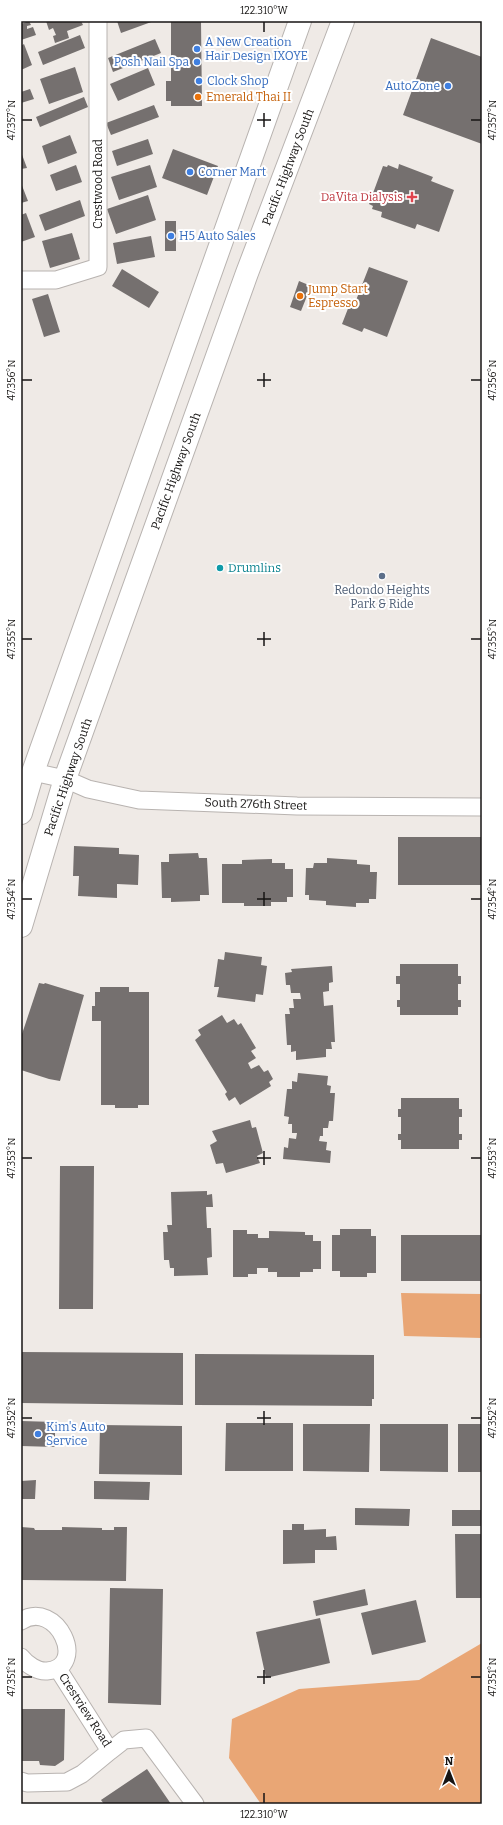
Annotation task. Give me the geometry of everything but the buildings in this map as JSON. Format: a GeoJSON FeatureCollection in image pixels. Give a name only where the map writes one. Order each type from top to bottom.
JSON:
{"type":"FeatureCollection","features":[{"type":"Feature","properties":{"kind":"main road"},"geometry":{"type":"LineString","coordinates":[[21,813],[33,772],[300,21]]}},
{"type":"Feature","properties":{"kind":"main road","name":"Pacific Highway South"},"geometry":{"type":"LineString","coordinates":[[21,926],[65,779],[247,273],[343,21]]}},
{"type":"Feature","properties":{"kind":"street","name":"Crestwood Road"},"geometry":{"type":"LineString","coordinates":[[21,280],[56,280],[98,267],[98,21]]}},
{"type":"Feature","properties":{"kind":"street","name":"South 276th Street"},"geometry":{"type":"LineString","coordinates":[[33,772],[65,779],[88,789],[139,800],[297,806],[482,807]]}},
{"type":"Feature","properties":{"kind":"street","name":"Crestview Road"},"geometry":{"type":"LineString","coordinates":[[21,1621],[26,1618],[40,1617],[52,1620],[58,1626],[65,1642],[66,1651],[64,1664],[58,1669],[42,1671],[29,1665],[21,1657]]}},
{"type":"Feature","properties":{"kind":"street","name":"Crestview Road"},"geometry":{"type":"LineString","coordinates":[[58,1669],[110,1751],[124,1740],[146,1738],[195,1804]]}},
{"type":"Feature","properties":{"kind":"street"},"geometry":{"type":"LineString","coordinates":[[21,1781],[27,1784],[67,1782],[82,1774],[110,1751]]}},
{"type":"Feature","properties":{"kind":"shaded area"},"geometry":{"type":"Polygon","coordinates":[[[401,1293],[482,1294],[482,1338],[404,1336],[401,1293]]]}},
{"type":"Feature","properties":{"kind":"shaded area"},"geometry":{"type":"Polygon","coordinates":[[[482,1643],[482,1804],[261,1804],[229,1758],[232,1719],[299,1689],[419,1680],[482,1643]]]}},
{"type":"Feature","properties":{"kind":"place","name":"A New Creation Hair Design IXOYE"},"geometry":{"type":"Point","coordinates":[197,49]}},
{"type":"Feature","properties":{"kind":"place","name":"Posh Nail Spa"},"geometry":{"type":"Point","coordinates":[197,62]}},
{"type":"Feature","properties":{"kind":"place","name":"Clock Shop"},"geometry":{"type":"Point","coordinates":[199,81]}},
{"type":"Feature","properties":{"kind":"place","name":"AutoZone"},"geometry":{"type":"Point","coordinates":[448,86]}},
{"type":"Feature","properties":{"kind":"place","name":"Emerald Thai II"},"geometry":{"type":"Point","coordinates":[198,97]}},
{"type":"Feature","properties":{"kind":"place","name":"Corner Mart"},"geometry":{"type":"Point","coordinates":[190,172]}},
{"type":"Feature","properties":{"kind":"place","name":"DaVita Dialysis"},"geometry":{"type":"Point","coordinates":[412,197]}},
{"type":"Feature","properties":{"kind":"place","name":"H5 Auto Sales"},"geometry":{"type":"Point","coordinates":[171,236]}},
{"type":"Feature","properties":{"kind":"place","name":"Jump Start Espresso"},"geometry":{"type":"Point","coordinates":[300,296]}},
{"type":"Feature","properties":{"kind":"place","name":"Drumlins"},"geometry":{"type":"Point","coordinates":[220,568]}},
{"type":"Feature","properties":{"kind":"place","name":"Redondo Heights Park & Ride"},"geometry":{"type":"Point","coordinates":[382,576]}},
{"type":"Feature","properties":{"kind":"place","name":"Kim's Auto Service"},"geometry":{"type":"Point","coordinates":[38,1434]}}]}
